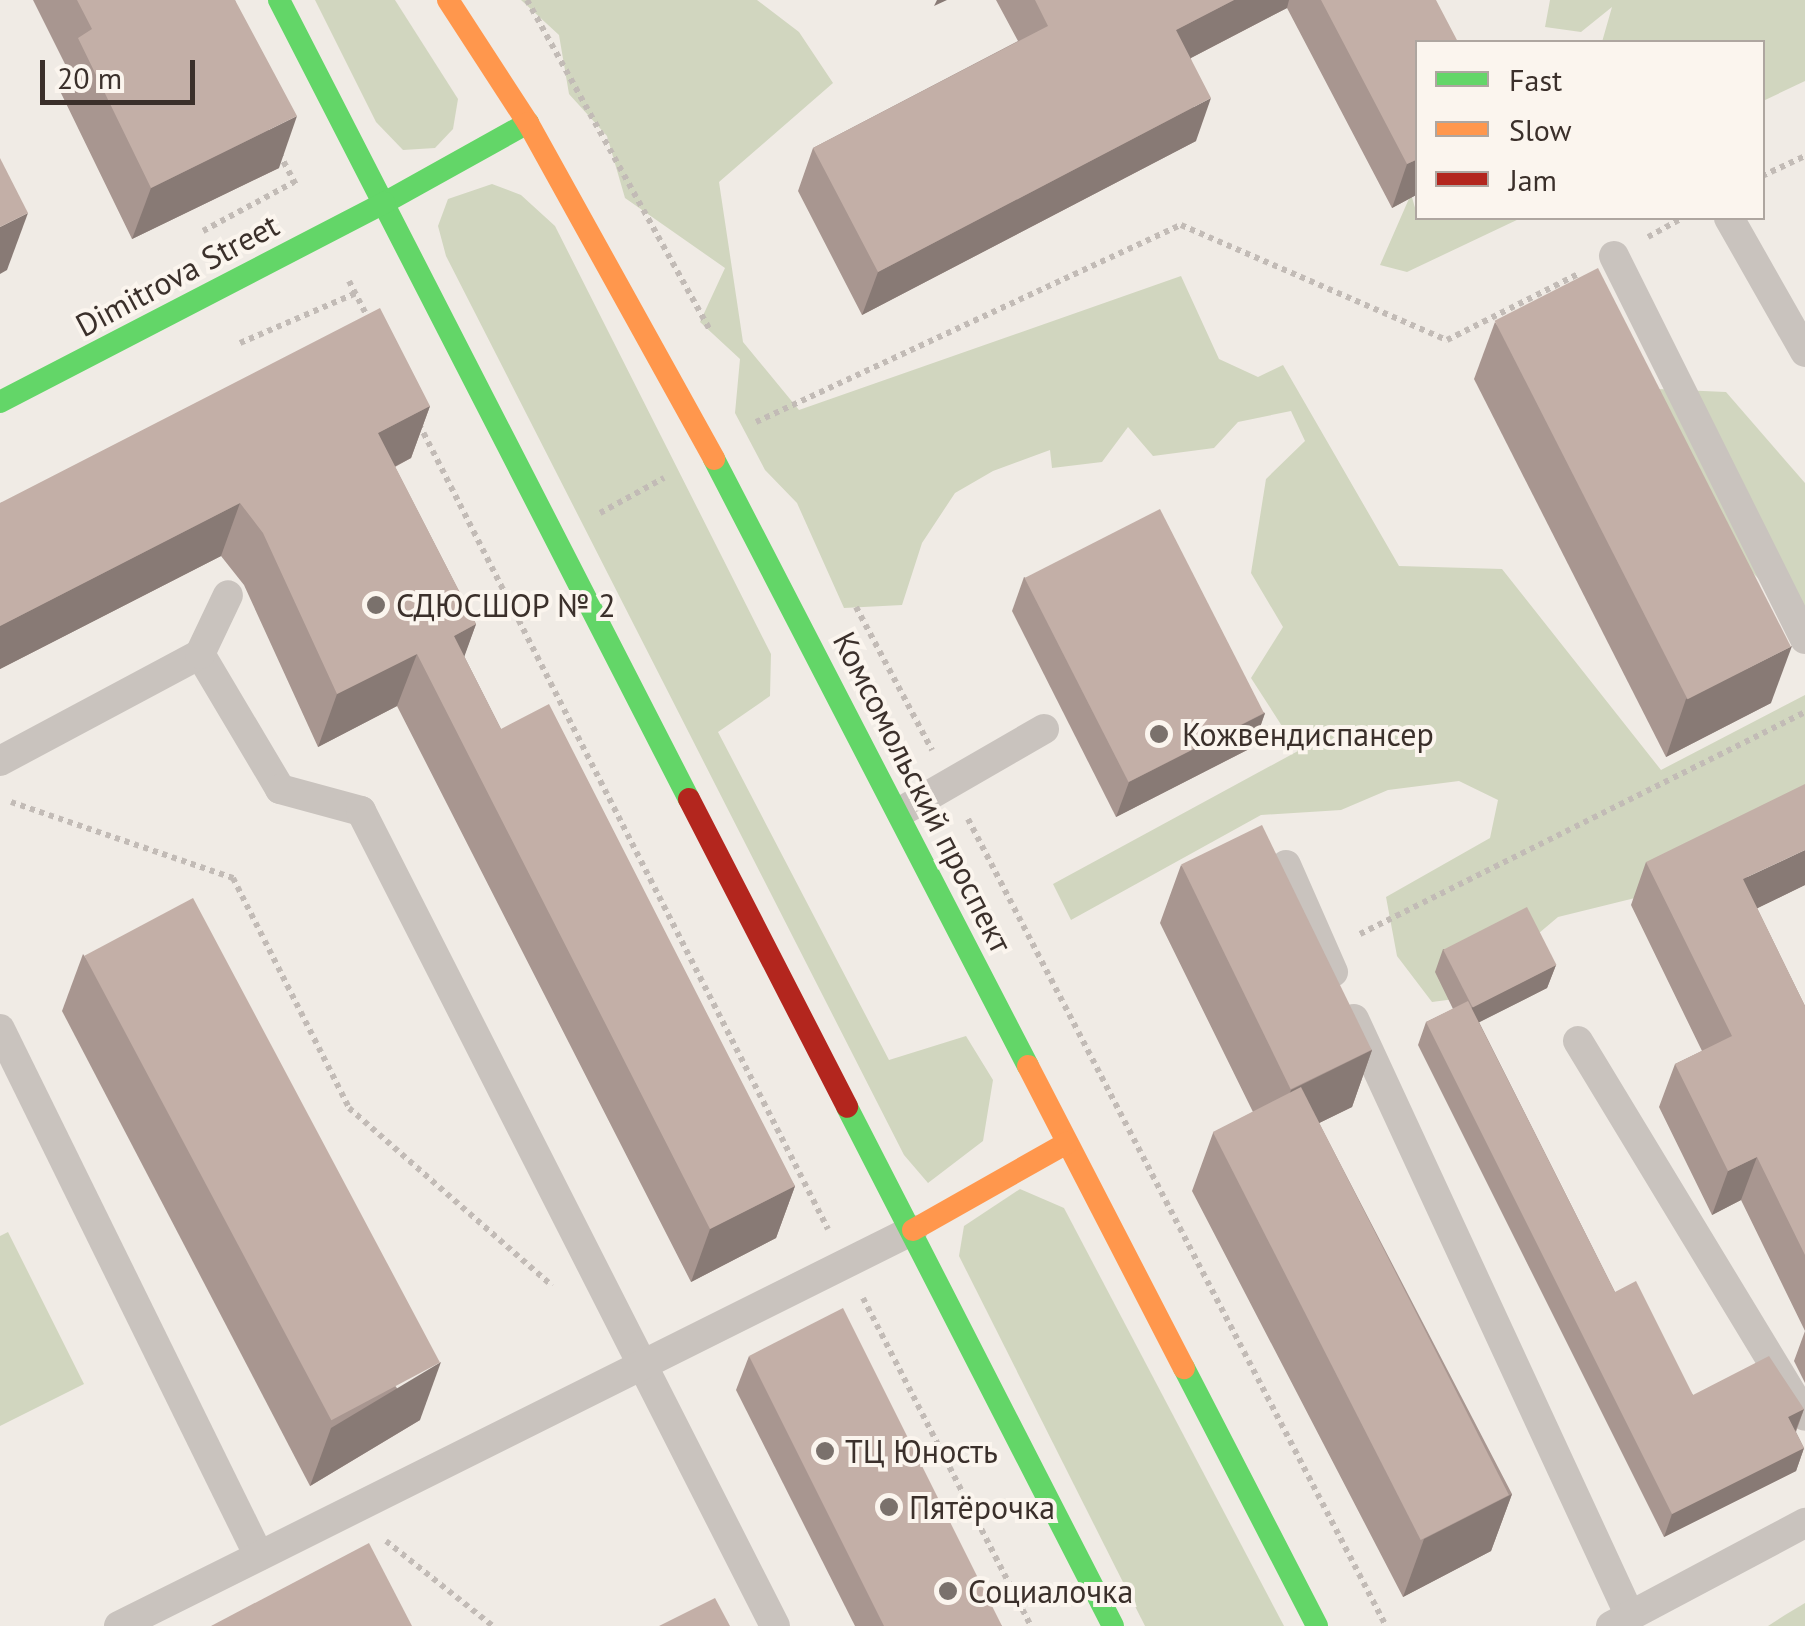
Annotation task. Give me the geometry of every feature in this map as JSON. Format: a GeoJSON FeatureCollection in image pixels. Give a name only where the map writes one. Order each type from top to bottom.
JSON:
{"type":"FeatureCollection","features":[{"type":"Feature","properties":{"kind":"main road"},"geometry":{"type":"LineString","coordinates":[[279,0],[550,540],[913,1230],[1113,1626]]}},
{"type":"Feature","properties":{"kind":"main road","name":"Комсомольский проспект"},"geometry":{"type":"LineString","coordinates":[[448,0],[528,123],[711,453],[902,811],[1067,1143],[1317,1626]]}},
{"type":"Feature","properties":{"kind":"main road","name":"Dimitrova Street"},"geometry":{"type":"LineString","coordinates":[[0,402],[384,203],[528,123]]}},
{"type":"Feature","properties":{"kind":"main road"},"geometry":{"type":"LineString","coordinates":[[913,1230],[1067,1143]]}},
{"type":"Feature","properties":{"kind":"lane"},"geometry":{"type":"LineString","coordinates":[[1730,220],[1805,352]]}},
{"type":"Feature","properties":{"kind":"lane"},"geometry":{"type":"LineString","coordinates":[[1614,256],[1805,639]]}},
{"type":"Feature","properties":{"kind":"lane"},"geometry":{"type":"LineString","coordinates":[[0,761],[200,654],[228,595]]}},
{"type":"Feature","properties":{"kind":"lane"},"geometry":{"type":"LineString","coordinates":[[200,654],[280,789],[361,811],[648,1369],[775,1626]]}},
{"type":"Feature","properties":{"kind":"lane"},"geometry":{"type":"LineString","coordinates":[[902,811],[1044,729]]}},
{"type":"Feature","properties":{"kind":"lane"},"geometry":{"type":"LineString","coordinates":[[1286,865],[1620,1621],[1805,1523]]}},
{"type":"Feature","properties":{"kind":"lane"},"geometry":{"type":"LineString","coordinates":[[0,1029],[259,1556]]}},
{"type":"Feature","properties":{"kind":"lane"},"geometry":{"type":"LineString","coordinates":[[1578,1041],[1805,1416]]}},
{"type":"Feature","properties":{"kind":"lane"},"geometry":{"type":"LineString","coordinates":[[118,1626],[648,1369],[913,1230]]}},
{"type":"Feature","properties":{"kind":"path"},"geometry":{"type":"LineString","coordinates":[[269,132],[372,327]]}},
{"type":"Feature","properties":{"kind":"path"},"geometry":{"type":"LineString","coordinates":[[1765,175],[1805,156]]}},
{"type":"Feature","properties":{"kind":"path"},"geometry":{"type":"LineString","coordinates":[[487,565],[550,540],[711,453],[758,421],[1180,225],[1447,340],[1678,220]]}},
{"type":"Feature","properties":{"kind":"path"},"geometry":{"type":"LineString","coordinates":[[413,412],[487,565],[1032,1626]]}},
{"type":"Feature","properties":{"kind":"path"},"geometry":{"type":"LineString","coordinates":[[1324,953],[1805,712]]}},
{"type":"Feature","properties":{"kind":"path"},"geometry":{"type":"LineString","coordinates":[[0,798],[232,878],[350,1108],[558,1291]]}},
{"type":"Feature","properties":{"kind":"path"},"geometry":{"type":"LineString","coordinates":[[350,1512],[493,1626]]}},
{"type":"Feature","properties":{"kind":"green space"},"geometry":{"type":"Polygon","coordinates":[[[315,0],[395,0],[458,99],[453,129],[435,148],[403,150],[376,122],[315,0]]]}},
{"type":"Feature","properties":{"kind":"green space"},"geometry":{"type":"Polygon","coordinates":[[[521,0],[757,0],[799,32],[833,83],[719,182],[743,342],[799,410],[1181,276],[1219,359],[1258,377],[1283,365],[1399,566],[1502,569],[1661,770],[1805,695],[1805,793],[1635,898],[1558,917],[1462,998],[1432,1002],[1397,956],[1386,897],[1490,838],[1498,800],[1459,781],[1388,790],[1341,810],[1261,815],[1071,920],[1053,884],[1298,751],[1251,678],[1283,627],[1251,573],[1266,479],[1305,441],[1291,411],[1238,422],[1214,448],[1153,456],[1128,427],[1102,462],[1052,468],[1050,450],[993,471],[955,493],[922,543],[902,605],[844,608],[797,503],[765,470],[735,413],[740,359],[700,322],[725,268],[625,198],[607,136],[569,94],[559,35],[521,0]]]}},
{"type":"Feature","properties":{"kind":"green space"},"geometry":{"type":"Polygon","coordinates":[[[1550,0],[1805,0],[1805,81],[1765,100],[1765,40],[1603,40],[1612,7],[1581,32],[1545,27],[1550,0]]]}},
{"type":"Feature","properties":{"kind":"green space"},"geometry":{"type":"Polygon","coordinates":[[[492,184],[521,195],[555,226],[771,654],[770,696],[718,732],[889,1060],[966,1036],[993,1080],[983,1141],[928,1183],[904,1155],[446,256],[438,226],[448,199],[492,184]]]}},
{"type":"Feature","properties":{"kind":"green space"},"geometry":{"type":"Polygon","coordinates":[[[1411,194],[1415,220],[1517,220],[1407,272],[1380,265],[1411,194]]]}},
{"type":"Feature","properties":{"kind":"green space"},"geometry":{"type":"Polygon","coordinates":[[[1658,389],[1726,392],[1805,483],[1805,626],[1695,514],[1658,389]]]}},
{"type":"Feature","properties":{"kind":"green space"},"geometry":{"type":"Polygon","coordinates":[[[1020,1189],[1064,1208],[1284,1626],[1145,1626],[959,1256],[964,1226],[1020,1189]]]}},
{"type":"Feature","properties":{"kind":"green space"},"geometry":{"type":"Polygon","coordinates":[[[8,1232],[84,1384],[0,1426],[0,1236],[8,1232]]]}},
{"type":"Feature","properties":{"kind":"green space"},"geometry":{"type":"Polygon","coordinates":[[[1805,1603],[1805,1626],[1768,1626],[1785,1615],[1805,1603]]]}},
{"type":"Feature","properties":{"kind":"building"},"geometry":{"type":"Polygon","coordinates":[[[77,0],[235,0],[297,116],[151,188],[78,38],[92,29],[77,0]]]}},
{"type":"Feature","properties":{"kind":"building"},"geometry":{"type":"Polygon","coordinates":[[[1035,0],[1234,0],[1176,30],[1211,98],[878,272],[813,148],[1048,26],[1035,0]]]}},
{"type":"Feature","properties":{"kind":"building"},"geometry":{"type":"Polygon","coordinates":[[[1321,0],[1436,0],[1457,40],[1415,40],[1415,160],[1407,164],[1321,0]]]}},
{"type":"Feature","properties":{"kind":"building"},"geometry":{"type":"Polygon","coordinates":[[[0,158],[28,213],[0,227],[0,158]]]}},
{"type":"Feature","properties":{"kind":"building"},"geometry":{"type":"Polygon","coordinates":[[[1598,268],[1791,647],[1688,699],[1495,321],[1598,268]]]}},
{"type":"Feature","properties":{"kind":"building"},"geometry":{"type":"Polygon","coordinates":[[[380,308],[430,406],[378,433],[476,624],[454,636],[501,729],[549,704],[795,1186],[710,1229],[417,654],[337,694],[263,533],[240,503],[0,626],[0,503],[380,308]]]}},
{"type":"Feature","properties":{"kind":"building"},"geometry":{"type":"Polygon","coordinates":[[[1160,509],[1264,713],[1129,782],[1025,578],[1160,509]]]}},
{"type":"Feature","properties":{"kind":"building"},"geometry":{"type":"Polygon","coordinates":[[[1805,784],[1805,850],[1743,879],[1805,1006],[1805,1255],[1757,1157],[1728,1171],[1675,1064],[1732,1036],[1646,862],[1805,784]]]}},
{"type":"Feature","properties":{"kind":"building"},"geometry":{"type":"Polygon","coordinates":[[[1262,825],[1372,1050],[1291,1089],[1181,864],[1262,825]]]}},
{"type":"Feature","properties":{"kind":"building"},"geometry":{"type":"Polygon","coordinates":[[[193,898],[440,1362],[331,1420],[84,956],[193,898]]]}},
{"type":"Feature","properties":{"kind":"building"},"geometry":{"type":"Polygon","coordinates":[[[1527,907],[1557,965],[1473,1008],[1443,950],[1527,907]]]}},
{"type":"Feature","properties":{"kind":"building"},"geometry":{"type":"Polygon","coordinates":[[[1468,1001],[1615,1292],[1636,1281],[1693,1395],[1769,1356],[1804,1409],[1788,1417],[1804,1448],[1672,1514],[1426,1022],[1468,1001]]]}},
{"type":"Feature","properties":{"kind":"building"},"geometry":{"type":"Polygon","coordinates":[[[1301,1087],[1509,1495],[1421,1540],[1213,1132],[1301,1087]]]}},
{"type":"Feature","properties":{"kind":"building"},"geometry":{"type":"Polygon","coordinates":[[[843,1308],[1002,1626],[884,1626],[749,1356],[843,1308]]]}},
{"type":"Feature","properties":{"kind":"building"},"geometry":{"type":"Polygon","coordinates":[[[369,1543],[412,1626],[211,1626],[369,1543]]]}},
{"type":"Feature","properties":{"kind":"building"},"geometry":{"type":"Polygon","coordinates":[[[715,1598],[730,1626],[659,1626],[715,1598]]]}},
{"type":"Feature","properties":{"kind":"traffic: fast"},"geometry":{"type":"LineString","coordinates":[[279,0],[689,799]]}},
{"type":"Feature","properties":{"kind":"traffic: fast"},"geometry":{"type":"LineString","coordinates":[[384,203],[528,123]]}},
{"type":"Feature","properties":{"kind":"traffic: fast"},"geometry":{"type":"LineString","coordinates":[[0,402],[384,203]]}},
{"type":"Feature","properties":{"kind":"traffic: fast"},"geometry":{"type":"LineString","coordinates":[[714,459],[1028,1066]]}},
{"type":"Feature","properties":{"kind":"traffic: fast"},"geometry":{"type":"LineString","coordinates":[[847,1107],[1113,1626]]}},
{"type":"Feature","properties":{"kind":"traffic: fast"},"geometry":{"type":"LineString","coordinates":[[1184,1368],[1317,1626]]}},
{"type":"Feature","properties":{"kind":"traffic: slow"},"geometry":{"type":"LineString","coordinates":[[448,0],[528,123],[714,459]]}},
{"type":"Feature","properties":{"kind":"traffic: slow"},"geometry":{"type":"LineString","coordinates":[[1028,1066],[1184,1368]]}},
{"type":"Feature","properties":{"kind":"traffic: slow"},"geometry":{"type":"LineString","coordinates":[[913,1230],[1067,1143]]}},
{"type":"Feature","properties":{"kind":"traffic: jam"},"geometry":{"type":"LineString","coordinates":[[689,799],[847,1107]]}},
{"type":"Feature","properties":{"kind":"place","name":"СДЮСШОР № 2"},"geometry":{"type":"Point","coordinates":[376,605]}},
{"type":"Feature","properties":{"kind":"place","name":"Кожвендиспансер"},"geometry":{"type":"Point","coordinates":[1159,734]}},
{"type":"Feature","properties":{"kind":"place","name":"ТЦ Юность"},"geometry":{"type":"Point","coordinates":[825,1451]}},
{"type":"Feature","properties":{"kind":"place","name":"Пятёрочка"},"geometry":{"type":"Point","coordinates":[889,1507]}},
{"type":"Feature","properties":{"kind":"place","name":"Социалочка"},"geometry":{"type":"Point","coordinates":[948,1591]}}]}
